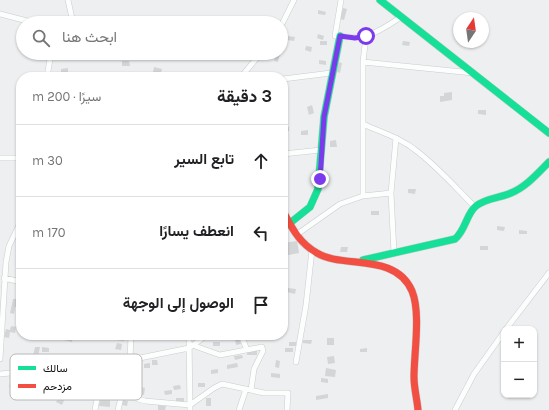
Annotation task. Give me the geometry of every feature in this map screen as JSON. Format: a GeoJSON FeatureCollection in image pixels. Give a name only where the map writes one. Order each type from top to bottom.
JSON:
{"type":"FeatureCollection","features":[{"type":"Feature","properties":{"kind":"street"},"geometry":{"type":"LineString","coordinates":[[68,0],[71,16]]}},
{"type":"Feature","properties":{"kind":"street"},"geometry":{"type":"LineString","coordinates":[[286,16],[294,0]]}},
{"type":"Feature","properties":{"kind":"street"},"geometry":{"type":"LineString","coordinates":[[341,0],[335,36],[355,38],[366,36],[380,31],[401,16]]}},
{"type":"Feature","properties":{"kind":"street"},"geometry":{"type":"LineString","coordinates":[[380,0],[549,133]]}},
{"type":"Feature","properties":{"kind":"street"},"geometry":{"type":"LineString","coordinates":[[0,14],[16,18]]}},
{"type":"Feature","properties":{"kind":"street"},"geometry":{"type":"LineString","coordinates":[[290,223],[302,215],[315,199],[320,179],[321,150],[331,73],[340,36]]}},
{"type":"Feature","properties":{"kind":"street"},"geometry":{"type":"LineString","coordinates":[[364,196],[363,62],[366,36]]}},
{"type":"Feature","properties":{"kind":"street"},"geometry":{"type":"LineString","coordinates":[[48,72],[50,60]]}},
{"type":"Feature","properties":{"kind":"street"},"geometry":{"type":"LineString","coordinates":[[245,72],[255,60]]}},
{"type":"Feature","properties":{"kind":"street"},"geometry":{"type":"LineString","coordinates":[[363,62],[473,73]]}},
{"type":"Feature","properties":{"kind":"street"},"geometry":{"type":"LineString","coordinates":[[288,78],[331,73]]}},
{"type":"Feature","properties":{"kind":"street"},"geometry":{"type":"LineString","coordinates":[[363,124],[396,138],[414,148],[432,164],[474,207]]}},
{"type":"Feature","properties":{"kind":"street"},"geometry":{"type":"LineString","coordinates":[[394,253],[391,193],[396,138]]}},
{"type":"Feature","properties":{"kind":"street"},"geometry":{"type":"LineString","coordinates":[[288,153],[321,150]]}},
{"type":"Feature","properties":{"kind":"street"},"geometry":{"type":"LineString","coordinates":[[0,158],[16,158]]}},
{"type":"Feature","properties":{"kind":"street"},"geometry":{"type":"LineString","coordinates":[[359,261],[455,239],[465,230],[470,213],[474,207],[517,190],[526,184],[549,162]]}},
{"type":"Feature","properties":{"kind":"street"},"geometry":{"type":"LineString","coordinates":[[296,235],[333,209],[364,196],[391,193]]}},
{"type":"Feature","properties":{"kind":"street"},"geometry":{"type":"LineString","coordinates":[[288,220],[296,235],[312,250],[327,258],[371,262],[391,270],[401,277],[412,292],[416,318],[414,378],[418,410]]}},
{"type":"Feature","properties":{"kind":"street"},"geometry":{"type":"LineString","coordinates":[[0,359],[4,278],[9,246],[16,231]]}},
{"type":"Feature","properties":{"kind":"street"},"geometry":{"type":"LineString","coordinates":[[296,362],[306,305],[312,250]]}},
{"type":"Feature","properties":{"kind":"street"},"geometry":{"type":"LineString","coordinates":[[508,326],[549,273]]}},
{"type":"Feature","properties":{"kind":"street"},"geometry":{"type":"LineString","coordinates":[[4,278],[16,281]]}},
{"type":"Feature","properties":{"kind":"street"},"geometry":{"type":"LineString","coordinates":[[455,410],[474,374],[501,336]]}},
{"type":"Feature","properties":{"kind":"street"},"geometry":{"type":"LineString","coordinates":[[130,354],[131,340]]}},
{"type":"Feature","properties":{"kind":"street"},"geometry":{"type":"LineString","coordinates":[[190,340],[190,407]]}},
{"type":"Feature","properties":{"kind":"street"},"geometry":{"type":"LineString","coordinates":[[142,357],[191,347],[200,340]]}},
{"type":"Feature","properties":{"kind":"street"},"geometry":{"type":"LineString","coordinates":[[243,340],[247,350]]}},
{"type":"Feature","properties":{"kind":"street"},"geometry":{"type":"LineString","coordinates":[[191,347],[220,354],[262,347],[263,349],[255,365],[249,389],[239,410]]}},
{"type":"Feature","properties":{"kind":"street"},"geometry":{"type":"LineString","coordinates":[[0,374],[10,373]]}},
{"type":"Feature","properties":{"kind":"street"},"geometry":{"type":"LineString","coordinates":[[190,407],[193,400],[219,385],[232,385],[267,393],[288,393],[287,410]]}},
{"type":"Feature","properties":{"kind":"street"},"geometry":{"type":"LineString","coordinates":[[95,410],[97,400]]}},
{"type":"Feature","properties":{"kind":"street"},"geometry":{"type":"LineString","coordinates":[[118,410],[121,400]]}},
{"type":"Feature","properties":{"kind":"street"},"geometry":{"type":"LineString","coordinates":[[142,400],[190,407]]}},
{"type":"Feature","properties":{"kind":"building"},"geometry":{"type":"Polygon","coordinates":[[[343,8],[347,9],[344,20],[340,19],[343,8]]]}},
{"type":"Feature","properties":{"kind":"building"},"geometry":{"type":"Polygon","coordinates":[[[318,10],[326,12],[325,15],[318,14],[318,10]]]}},
{"type":"Feature","properties":{"kind":"building"},"geometry":{"type":"Polygon","coordinates":[[[318,34],[324,36],[323,40],[317,38],[318,34]]]}},
{"type":"Feature","properties":{"kind":"building"},"geometry":{"type":"Polygon","coordinates":[[[288,36],[295,37],[294,41],[288,40],[288,36]]]}},
{"type":"Feature","properties":{"kind":"building"},"geometry":{"type":"Polygon","coordinates":[[[320,41],[327,41],[327,45],[320,45],[320,41]]]}},
{"type":"Feature","properties":{"kind":"building"},"geometry":{"type":"Polygon","coordinates":[[[403,41],[410,42],[409,46],[402,45],[403,41]]]}},
{"type":"Feature","properties":{"kind":"building"},"geometry":{"type":"Polygon","coordinates":[[[306,46],[312,47],[311,52],[305,50],[306,46]]]}},
{"type":"Feature","properties":{"kind":"building"},"geometry":{"type":"Polygon","coordinates":[[[319,60],[326,61],[326,65],[319,64],[319,60]]]}},
{"type":"Feature","properties":{"kind":"building"},"geometry":{"type":"Polygon","coordinates":[[[122,61],[129,61],[130,66],[122,66],[122,61]]]}},
{"type":"Feature","properties":{"kind":"building"},"geometry":{"type":"Polygon","coordinates":[[[337,62],[342,63],[340,73],[335,71],[337,62]]]}},
{"type":"Feature","properties":{"kind":"building"},"geometry":{"type":"Polygon","coordinates":[[[154,67],[162,69],[161,72],[153,72],[154,67]]]}},
{"type":"Feature","properties":{"kind":"building"},"geometry":{"type":"Polygon","coordinates":[[[68,68],[68,72],[61,72],[61,69],[68,68]]]}},
{"type":"Feature","properties":{"kind":"building"},"geometry":{"type":"Polygon","coordinates":[[[452,92],[452,100],[440,102],[440,96],[444,96],[444,93],[452,92]]]}},
{"type":"Feature","properties":{"kind":"building"},"geometry":{"type":"Polygon","coordinates":[[[312,105],[314,113],[309,115],[307,107],[312,105]]]}},
{"type":"Feature","properties":{"kind":"building"},"geometry":{"type":"Polygon","coordinates":[[[478,110],[486,110],[486,115],[478,114],[478,110]]]}},
{"type":"Feature","properties":{"kind":"building"},"geometry":{"type":"Polygon","coordinates":[[[308,130],[308,135],[301,135],[301,131],[308,130]]]}},
{"type":"Feature","properties":{"kind":"building"},"geometry":{"type":"Polygon","coordinates":[[[336,140],[337,147],[330,147],[330,141],[336,140]]]}},
{"type":"Feature","properties":{"kind":"building"},"geometry":{"type":"Polygon","coordinates":[[[408,189],[416,189],[415,194],[408,193],[408,189]]]}},
{"type":"Feature","properties":{"kind":"building"},"geometry":{"type":"Polygon","coordinates":[[[371,211],[379,211],[379,215],[371,215],[371,211]]]}},
{"type":"Feature","properties":{"kind":"building"},"geometry":{"type":"Polygon","coordinates":[[[497,226],[505,227],[504,231],[497,230],[497,226]]]}},
{"type":"Feature","properties":{"kind":"building"},"geometry":{"type":"Polygon","coordinates":[[[519,230],[527,231],[527,234],[519,234],[519,230]]]}},
{"type":"Feature","properties":{"kind":"building"},"geometry":{"type":"Polygon","coordinates":[[[297,241],[299,253],[288,255],[288,242],[297,241]]]}},
{"type":"Feature","properties":{"kind":"building"},"geometry":{"type":"Polygon","coordinates":[[[480,246],[488,246],[488,250],[480,250],[480,246]]]}},
{"type":"Feature","properties":{"kind":"building"},"geometry":{"type":"Polygon","coordinates":[[[341,247],[348,247],[347,252],[340,252],[341,247]]]}},
{"type":"Feature","properties":{"kind":"building"},"geometry":{"type":"Polygon","coordinates":[[[288,288],[296,289],[295,294],[288,292],[288,288]]]}},
{"type":"Feature","properties":{"kind":"building"},"geometry":{"type":"Polygon","coordinates":[[[13,299],[16,299],[14,314],[10,313],[13,299]]]}},
{"type":"Feature","properties":{"kind":"building"},"geometry":{"type":"Polygon","coordinates":[[[11,326],[16,327],[15,333],[10,332],[9,338],[4,337],[6,329],[10,330],[11,326]]]}},
{"type":"Feature","properties":{"kind":"building"},"geometry":{"type":"Polygon","coordinates":[[[327,338],[334,338],[334,345],[327,345],[327,338]]]}},
{"type":"Feature","properties":{"kind":"building"},"geometry":{"type":"Polygon","coordinates":[[[235,340],[240,340],[241,344],[236,345],[235,340]]]}},
{"type":"Feature","properties":{"kind":"building"},"geometry":{"type":"Polygon","coordinates":[[[303,340],[312,340],[311,344],[303,343],[303,340]]]}},
{"type":"Feature","properties":{"kind":"building"},"geometry":{"type":"Polygon","coordinates":[[[213,342],[220,342],[220,346],[213,346],[213,342]]]}},
{"type":"Feature","properties":{"kind":"building"},"geometry":{"type":"Polygon","coordinates":[[[289,342],[296,342],[296,346],[289,346],[289,342]]]}},
{"type":"Feature","properties":{"kind":"building"},"geometry":{"type":"Polygon","coordinates":[[[117,343],[122,344],[121,350],[115,349],[117,343]]]}},
{"type":"Feature","properties":{"kind":"building"},"geometry":{"type":"Polygon","coordinates":[[[35,347],[40,347],[39,354],[33,354],[35,347]]]}},
{"type":"Feature","properties":{"kind":"building"},"geometry":{"type":"Polygon","coordinates":[[[42,347],[49,348],[49,352],[42,352],[42,347]]]}},
{"type":"Feature","properties":{"kind":"building"},"geometry":{"type":"Polygon","coordinates":[[[285,348],[293,348],[293,352],[285,352],[285,348]]]}},
{"type":"Feature","properties":{"kind":"building"},"geometry":{"type":"Polygon","coordinates":[[[367,348],[367,352],[360,352],[360,349],[367,348]]]}},
{"type":"Feature","properties":{"kind":"building"},"geometry":{"type":"Polygon","coordinates":[[[247,351],[257,351],[257,355],[247,355],[247,351]]]}},
{"type":"Feature","properties":{"kind":"building"},"geometry":{"type":"Polygon","coordinates":[[[242,355],[243,358],[235,360],[234,356],[242,355]]]}},
{"type":"Feature","properties":{"kind":"building"},"geometry":{"type":"Polygon","coordinates":[[[334,356],[335,363],[328,364],[327,357],[334,356]]]}},
{"type":"Feature","properties":{"kind":"building"},"geometry":{"type":"Polygon","coordinates":[[[152,360],[157,360],[158,365],[152,365],[152,360]]]}},
{"type":"Feature","properties":{"kind":"building"},"geometry":{"type":"Polygon","coordinates":[[[276,360],[280,361],[279,368],[275,367],[276,360]]]}},
{"type":"Feature","properties":{"kind":"building"},"geometry":{"type":"Polygon","coordinates":[[[150,363],[150,368],[144,368],[144,364],[150,363]]]}},
{"type":"Feature","properties":{"kind":"building"},"geometry":{"type":"Polygon","coordinates":[[[237,363],[238,367],[227,369],[227,365],[237,363]]]}},
{"type":"Feature","properties":{"kind":"building"},"geometry":{"type":"Polygon","coordinates":[[[326,368],[336,370],[335,377],[325,376],[326,368]]]}},
{"type":"Feature","properties":{"kind":"building"},"geometry":{"type":"Polygon","coordinates":[[[218,369],[218,373],[211,374],[211,370],[218,369]]]}},
{"type":"Feature","properties":{"kind":"building"},"geometry":{"type":"Polygon","coordinates":[[[271,373],[280,374],[280,378],[271,377],[271,373]]]}},
{"type":"Feature","properties":{"kind":"building"},"geometry":{"type":"Polygon","coordinates":[[[321,378],[328,379],[328,383],[321,382],[321,378]]]}},
{"type":"Feature","properties":{"kind":"building"},"geometry":{"type":"Polygon","coordinates":[[[198,383],[205,383],[205,387],[198,387],[198,383]]]}},
{"type":"Feature","properties":{"kind":"building"},"geometry":{"type":"Polygon","coordinates":[[[180,385],[181,389],[174,390],[173,386],[180,385]]]}},
{"type":"Feature","properties":{"kind":"building"},"geometry":{"type":"Polygon","coordinates":[[[142,387],[145,388],[144,395],[142,394],[142,387]]]}},
{"type":"Feature","properties":{"kind":"building"},"geometry":{"type":"Polygon","coordinates":[[[172,390],[172,394],[165,395],[164,391],[172,390]]]}},
{"type":"Feature","properties":{"kind":"building"},"geometry":{"type":"Polygon","coordinates":[[[328,394],[328,398],[316,400],[316,396],[328,394]]]}},
{"type":"Feature","properties":{"kind":"building"},"geometry":{"type":"Polygon","coordinates":[[[176,398],[184,398],[184,402],[176,402],[176,398]]]}},
{"type":"Feature","properties":{"kind":"building"},"geometry":{"type":"Polygon","coordinates":[[[206,398],[211,398],[211,406],[206,406],[206,398]]]}},
{"type":"Feature","properties":{"kind":"building"},"geometry":{"type":"Polygon","coordinates":[[[57,400],[64,400],[62,405],[56,402],[57,400]]]}},
{"type":"Feature","properties":{"kind":"building"},"geometry":{"type":"Polygon","coordinates":[[[100,400],[110,400],[110,407],[99,406],[100,400]]]}},
{"type":"Feature","properties":{"kind":"building"},"geometry":{"type":"Polygon","coordinates":[[[123,400],[128,401],[127,406],[122,405],[123,400]]]}},
{"type":"Feature","properties":{"kind":"building"},"geometry":{"type":"Polygon","coordinates":[[[158,405],[166,406],[165,410],[158,410],[158,405]]]}},
{"type":"Feature","properties":{"kind":"traffic: fast"},"geometry":{"type":"LineString","coordinates":[[380,0],[549,133]]}},
{"type":"Feature","properties":{"kind":"traffic: fast"},"geometry":{"type":"LineString","coordinates":[[290,223],[310,207],[318,189],[324,117],[340,36]]}},
{"type":"Feature","properties":{"kind":"traffic: fast"},"geometry":{"type":"LineString","coordinates":[[363,260],[455,239],[462,231],[470,213],[476,206],[484,201],[507,195],[522,187],[549,162]]}},
{"type":"Feature","properties":{"kind":"traffic: jam"},"geometry":{"type":"LineString","coordinates":[[288,220],[305,245],[317,253],[328,258],[381,266],[394,271],[404,279],[412,291],[415,300],[417,322],[414,385],[418,410]]}},
{"type":"Feature","properties":{"kind":"route"},"geometry":{"type":"LineString","coordinates":[[320,179],[324,117],[331,73],[340,36],[355,38],[366,36]]}}]}
